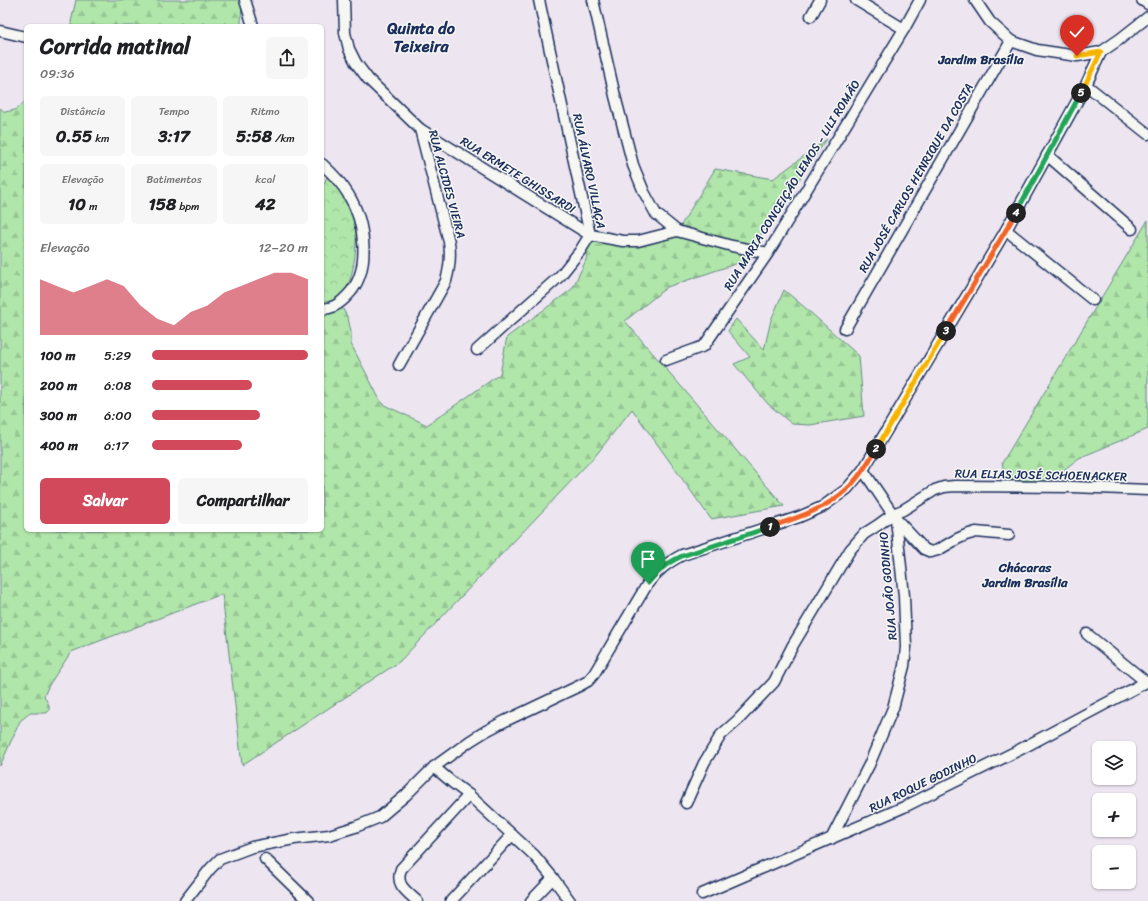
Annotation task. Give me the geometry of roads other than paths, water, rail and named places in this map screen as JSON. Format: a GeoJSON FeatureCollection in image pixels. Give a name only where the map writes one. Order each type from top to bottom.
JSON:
{"type":"FeatureCollection","features":[{"type":"Feature","properties":{"kind":"street"},"geometry":{"type":"LineString","coordinates":[[245,0],[252,24]]}},
{"type":"Feature","properties":{"kind":"street","name":"RUA ALCIDES VIEIRA"},"geometry":{"type":"LineString","coordinates":[[344,0],[345,33],[349,49],[356,63],[368,79],[420,129],[449,242],[450,260],[446,281],[398,365]]}},
{"type":"Feature","properties":{"kind":"street","name":"RUA ÁLVARO VILLAÇA"},"geometry":{"type":"LineString","coordinates":[[477,350],[560,276],[580,251],[590,235],[539,0]]}},
{"type":"Feature","properties":{"kind":"street"},"geometry":{"type":"LineString","coordinates":[[594,0],[615,96],[633,165],[644,192],[656,214],[677,231]]}},
{"type":"Feature","properties":{"kind":"street"},"geometry":{"type":"LineString","coordinates":[[811,16],[820,0]]}},
{"type":"Feature","properties":{"kind":"street"},"geometry":{"type":"LineString","coordinates":[[856,0],[904,29]]}},
{"type":"Feature","properties":{"kind":"street","name":"RUA MARIA CONCEIÇÃO LEMOS - LILI ROMÃO"},"geometry":{"type":"LineString","coordinates":[[666,360],[704,346],[768,253],[904,29],[920,0]]}},
{"type":"Feature","properties":{"kind":"street"},"geometry":{"type":"LineString","coordinates":[[974,0],[990,22],[1010,41],[1037,50],[1077,56],[1101,52],[1148,17]]}},
{"type":"Feature","properties":{"kind":"street"},"geometry":{"type":"LineString","coordinates":[[1142,0],[1148,4]]}},
{"type":"Feature","properties":{"kind":"street"},"geometry":{"type":"LineString","coordinates":[[0,31],[24,37]]}},
{"type":"Feature","properties":{"kind":"street","name":"RUA JOSÉ CARLOS HENRIQUE DA COSTA"},"geometry":{"type":"LineString","coordinates":[[845,329],[1010,41]]}},
{"type":"Feature","properties":{"kind":"street"},"geometry":{"type":"LineString","coordinates":[[187,900],[210,869],[220,859],[252,847],[294,839],[329,835],[380,817],[406,795],[434,767],[486,731],[588,681],[594,674],[648,583],[657,571],[669,562],[682,556],[799,517],[822,507],[847,489],[863,470],[1006,230],[1086,85],[1101,52]]}},
{"type":"Feature","properties":{"kind":"street"},"geometry":{"type":"LineString","coordinates":[[1086,85],[1148,134]]}},
{"type":"Feature","properties":{"kind":"street","name":"RUA ERMETE GHISSARDI"},"geometry":{"type":"LineString","coordinates":[[420,129],[590,235],[623,241],[638,241],[677,231],[768,253]]}},
{"type":"Feature","properties":{"kind":"street"},"geometry":{"type":"LineString","coordinates":[[1047,155],[1132,229]]}},
{"type":"Feature","properties":{"kind":"street"},"geometry":{"type":"LineString","coordinates":[[324,166],[336,176],[349,194],[356,210],[364,245],[363,261],[359,278],[352,291],[342,301],[329,309],[324,309]]}},
{"type":"Feature","properties":{"kind":"street"},"geometry":{"type":"LineString","coordinates":[[1006,230],[1094,300]]}},
{"type":"Feature","properties":{"kind":"street","name":"RUA JOÃO GODINHO"},"geometry":{"type":"LineString","coordinates":[[832,839],[872,758],[893,708],[904,666],[906,647],[906,626],[895,516],[863,470]]}},
{"type":"Feature","properties":{"kind":"street","name":"RUA ELIAS JOSÉ SCHOENACKER"},"geometry":{"type":"LineString","coordinates":[[686,803],[704,763],[720,735],[738,720],[774,682],[850,550],[864,534],[935,490],[950,486],[1073,487],[1148,490]]}},
{"type":"Feature","properties":{"kind":"street"},"geometry":{"type":"LineString","coordinates":[[895,516],[924,549],[931,552],[938,550],[966,535],[976,532],[1009,535]]}},
{"type":"Feature","properties":{"kind":"street"},"geometry":{"type":"LineString","coordinates":[[1087,634],[1147,681]]}},
{"type":"Feature","properties":{"kind":"street","name":"RUA ROQUE GODINHO"},"geometry":{"type":"LineString","coordinates":[[702,894],[904,807],[954,783],[1147,681]]}},
{"type":"Feature","properties":{"kind":"street"},"geometry":{"type":"LineString","coordinates":[[434,767],[469,795],[512,834],[534,856],[570,901]]}},
{"type":"Feature","properties":{"kind":"street"},"geometry":{"type":"LineString","coordinates":[[417,901],[400,885],[398,879],[401,869],[469,795]]}},
{"type":"Feature","properties":{"kind":"street"},"geometry":{"type":"LineString","coordinates":[[451,901],[512,834]]}},
{"type":"Feature","properties":{"kind":"street"},"geometry":{"type":"LineString","coordinates":[[265,859],[308,901]]}},
{"type":"Feature","properties":{"kind":"street"},"geometry":{"type":"LineString","coordinates":[[531,901],[553,878]]}},
{"type":"Feature","properties":{"kind":"district","name":"Quinta do Teixeira"},"geometry":{"type":"Point","coordinates":[421,37]}},
{"type":"Feature","properties":{"kind":"district","name":"Jardim Brasília"},"geometry":{"type":"Point","coordinates":[981,59]}},
{"type":"Feature","properties":{"kind":"district","name":"Chácaras Jardim Brasília"},"geometry":{"type":"Point","coordinates":[1025,574]}}]}
